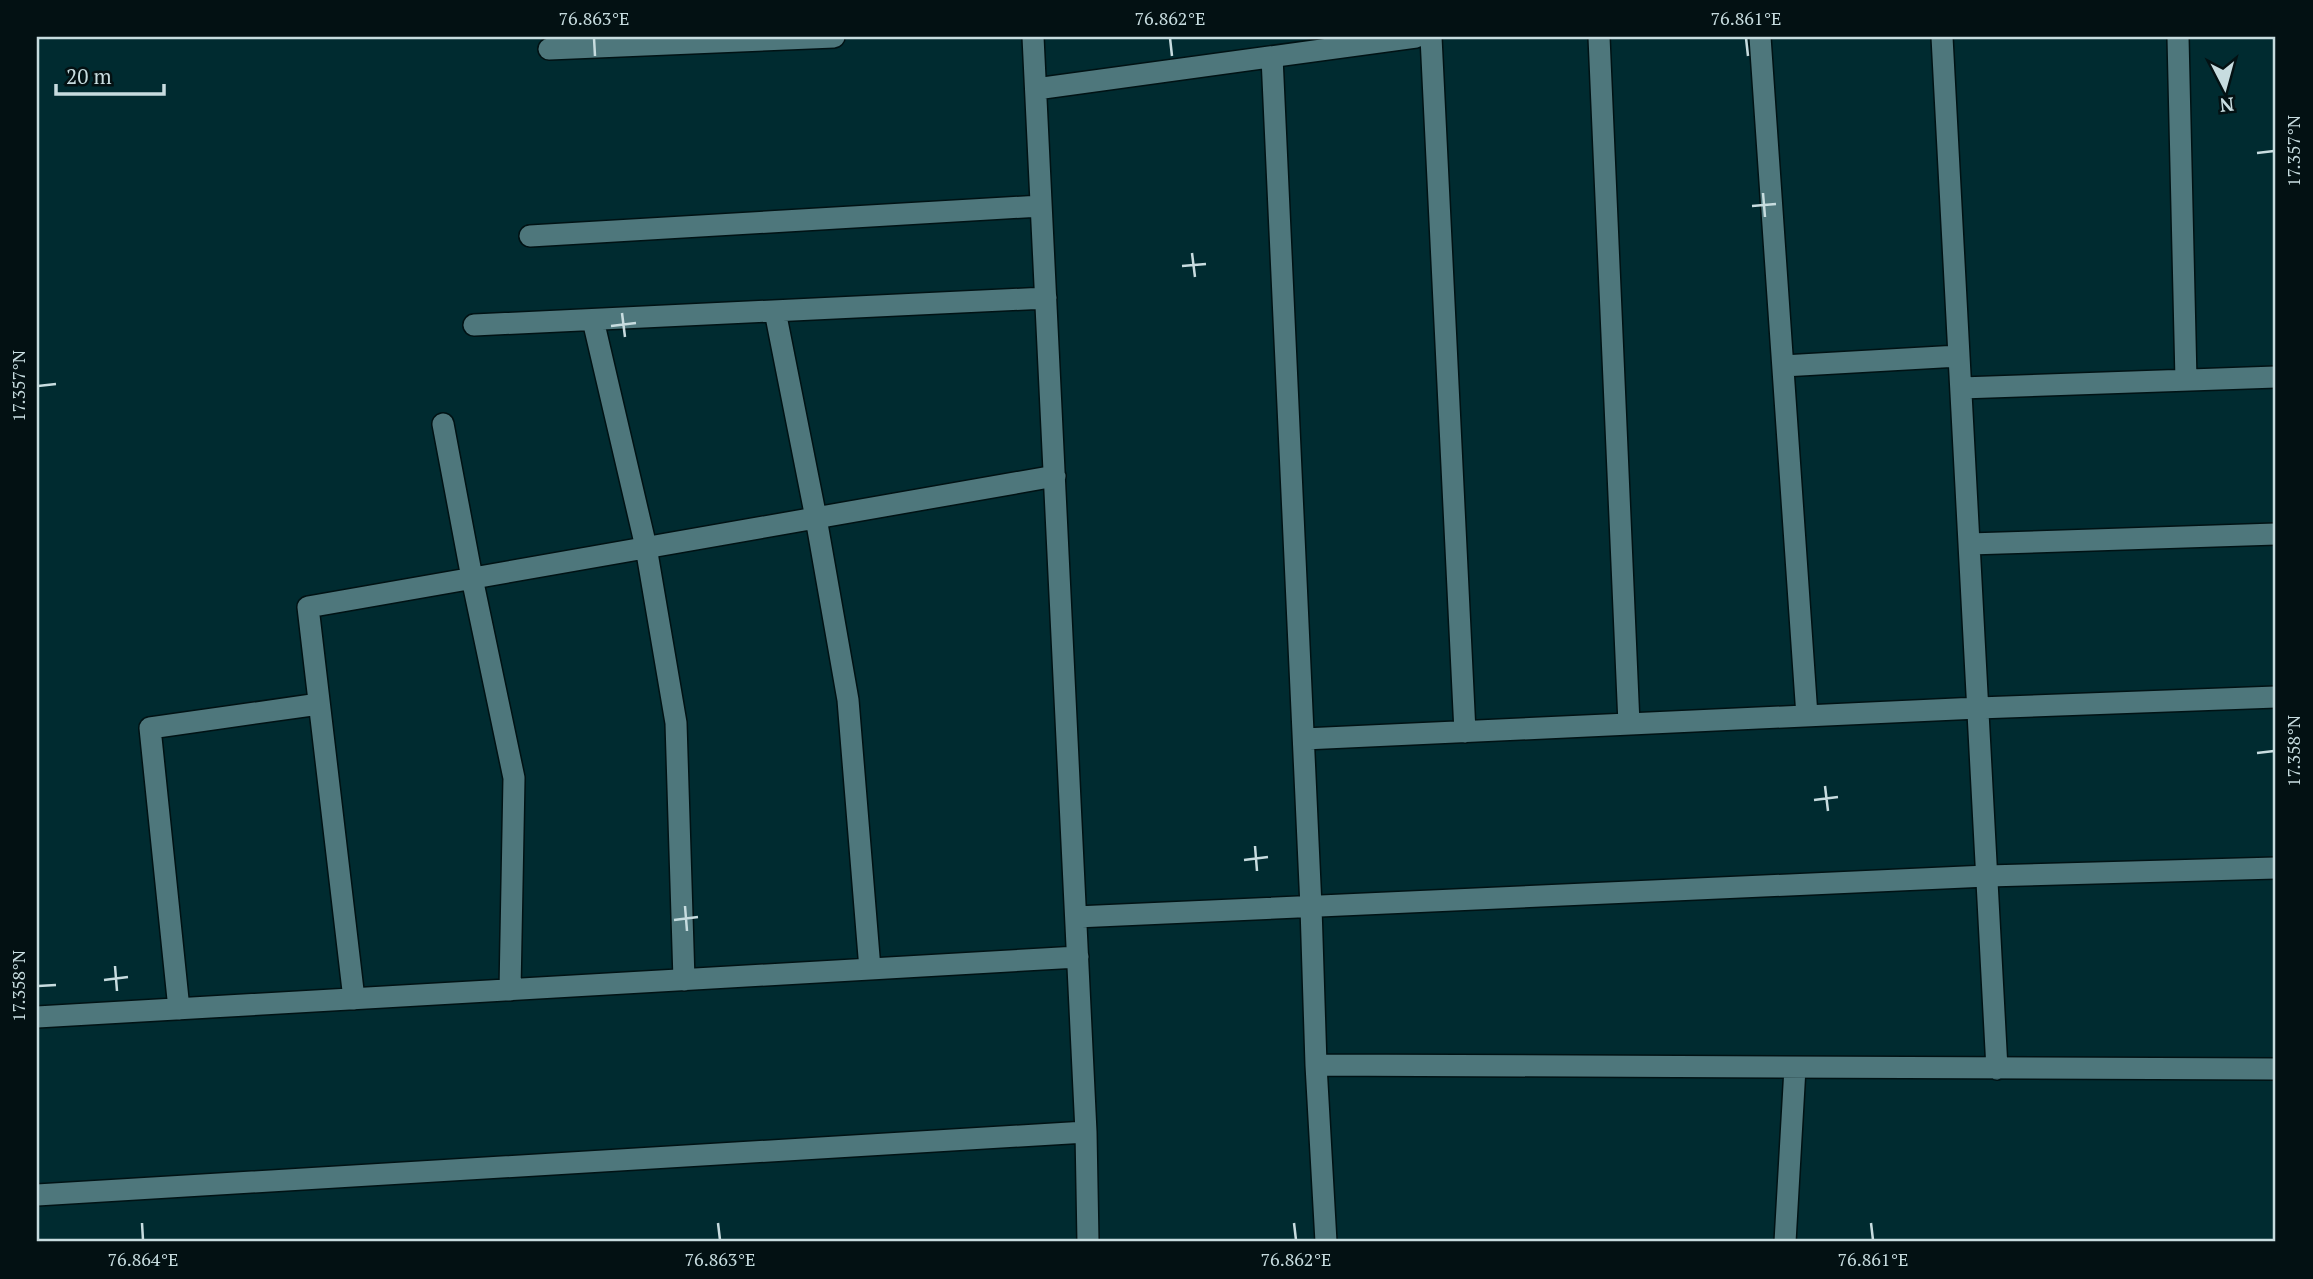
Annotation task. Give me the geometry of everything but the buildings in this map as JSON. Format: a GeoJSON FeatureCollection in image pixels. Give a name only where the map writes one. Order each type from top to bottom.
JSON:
{"type":"FeatureCollection","features":[{"type":"Feature","properties":{"kind":"street"},"geometry":{"type":"LineString","coordinates":[[549,49],[834,37]]}},
{"type":"Feature","properties":{"kind":"street"},"geometry":{"type":"LineString","coordinates":[[1033,37],[1086,1132],[1088,1242]]}},
{"type":"Feature","properties":{"kind":"street"},"geometry":{"type":"LineString","coordinates":[[1036,89],[1416,37]]}},
{"type":"Feature","properties":{"kind":"street"},"geometry":{"type":"LineString","coordinates":[[1431,37],[1465,732]]}},
{"type":"Feature","properties":{"kind":"street"},"geometry":{"type":"LineString","coordinates":[[1600,37],[1629,724]]}},
{"type":"Feature","properties":{"kind":"street"},"geometry":{"type":"LineString","coordinates":[[1760,37],[1807,716]]}},
{"type":"Feature","properties":{"kind":"street"},"geometry":{"type":"LineString","coordinates":[[1942,37],[1997,1069]]}},
{"type":"Feature","properties":{"kind":"street"},"geometry":{"type":"LineString","coordinates":[[2178,37],[2186,380]]}},
{"type":"Feature","properties":{"kind":"street"},"geometry":{"type":"LineString","coordinates":[[1272,57],[1326,1242]]}},
{"type":"Feature","properties":{"kind":"street"},"geometry":{"type":"LineString","coordinates":[[530,236],[1041,206]]}},
{"type":"Feature","properties":{"kind":"street"},"geometry":{"type":"LineString","coordinates":[[474,325],[1046,298]]}},
{"type":"Feature","properties":{"kind":"street"},"geometry":{"type":"LineString","coordinates":[[775,311],[816,518],[848,700],[870,969]]}},
{"type":"Feature","properties":{"kind":"street"},"geometry":{"type":"LineString","coordinates":[[593,320],[646,547],[676,723],[684,980]]}},
{"type":"Feature","properties":{"kind":"street"},"geometry":{"type":"LineString","coordinates":[[1783,366],[1959,356]]}},
{"type":"Feature","properties":{"kind":"street"},"geometry":{"type":"LineString","coordinates":[[1961,388],[2276,377]]}},
{"type":"Feature","properties":{"kind":"street"},"geometry":{"type":"LineString","coordinates":[[443,424],[514,778],[510,990]]}},
{"type":"Feature","properties":{"kind":"street"},"geometry":{"type":"LineString","coordinates":[[354,999],[308,607],[1055,476]]}},
{"type":"Feature","properties":{"kind":"street"},"geometry":{"type":"LineString","coordinates":[[1969,544],[2276,534]]}},
{"type":"Feature","properties":{"kind":"street"},"geometry":{"type":"LineString","coordinates":[[1304,740],[1978,708],[2276,697]]}},
{"type":"Feature","properties":{"kind":"street"},"geometry":{"type":"LineString","coordinates":[[179,1009],[149,728],[319,704]]}},
{"type":"Feature","properties":{"kind":"street"},"geometry":{"type":"LineString","coordinates":[[1076,917],[1987,876],[2276,868]]}},
{"type":"Feature","properties":{"kind":"street"},"geometry":{"type":"LineString","coordinates":[[37,1017],[1078,957]]}},
{"type":"Feature","properties":{"kind":"street"},"geometry":{"type":"LineString","coordinates":[[1316,1065],[2276,1069]]}},
{"type":"Feature","properties":{"kind":"street"},"geometry":{"type":"LineString","coordinates":[[1785,1242],[1795,1068]]}},
{"type":"Feature","properties":{"kind":"street"},"geometry":{"type":"LineString","coordinates":[[37,1195],[1086,1132]]}}]}
